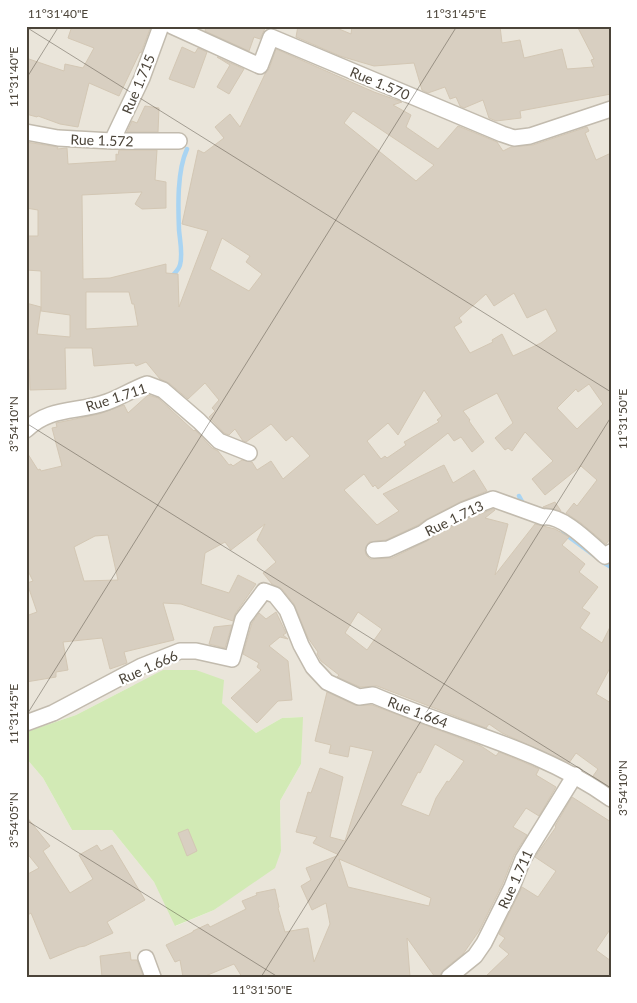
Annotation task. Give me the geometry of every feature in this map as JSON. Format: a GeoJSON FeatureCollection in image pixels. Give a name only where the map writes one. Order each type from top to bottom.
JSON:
{"type":"FeatureCollection","features":[{"type":"Feature","properties":{"kind":"street","name":"Rue 1.715"},"geometry":{"type":"LineString","coordinates":[[112,141],[142,78],[161,26]]}},
{"type":"Feature","properties":{"kind":"street","name":"Rue 1.570"},"geometry":{"type":"LineString","coordinates":[[172,26],[260,66],[273,32],[514,138],[530,136],[611,109]]}},
{"type":"Feature","properties":{"kind":"street","name":"Rue 1.572"},"geometry":{"type":"LineString","coordinates":[[26,132],[58,138],[112,141],[179,141]]}},
{"type":"Feature","properties":{"kind":"street","name":"Rue 1.711"},"geometry":{"type":"LineString","coordinates":[[26,430],[43,416],[107,402],[147,384],[163,390],[219,441],[249,453]]}},
{"type":"Feature","properties":{"kind":"street","name":"Rue 1.713"},"geometry":{"type":"LineString","coordinates":[[374,550],[388,550],[464,510],[493,499],[542,517],[550,516],[576,531],[609,556]]}},
{"type":"Feature","properties":{"kind":"street","name":"Rue 1.666"},"geometry":{"type":"LineString","coordinates":[[26,723],[53,713],[142,666],[180,651],[196,651],[232,659],[243,619],[264,592]]}},
{"type":"Feature","properties":{"kind":"street","name":"Rue 1.664"},"geometry":{"type":"LineString","coordinates":[[264,592],[275,596],[287,610],[301,645],[313,667],[327,682],[359,697],[372,695],[490,739],[575,775],[611,799]]}},
{"type":"Feature","properties":{"kind":"street","name":"Rue 1.711"},"geometry":{"type":"LineString","coordinates":[[449,977],[475,956],[484,942],[512,887],[523,859],[575,775]]}},
{"type":"Feature","properties":{"kind":"street"},"geometry":{"type":"LineString","coordinates":[[146,958],[153,977]]}},
{"type":"Feature","properties":{"kind":"shaded area"},"geometry":{"type":"Polygon","coordinates":[[[26,26],[611,26],[611,977],[26,977],[26,758],[43,778],[72,830],[112,830],[154,882],[176,926],[214,910],[238,892],[281,851],[280,801],[301,764],[302,717],[282,718],[256,733],[222,703],[134,685],[76,715],[26,732],[26,26]]]}},
{"type":"Feature","properties":{"kind":"green space"},"geometry":{"type":"Polygon","coordinates":[[[163,670],[196,670],[224,680],[222,703],[256,733],[282,718],[303,717],[301,764],[280,801],[281,851],[275,868],[214,910],[175,926],[154,882],[112,830],[72,830],[43,778],[26,758],[26,732],[76,715],[163,670]]]}},
{"type":"Feature","properties":{"kind":"building"},"geometry":{"type":"Polygon","coordinates":[[[72,26],[151,26],[141,53],[119,96],[89,83],[78,127],[26,114],[26,58],[64,71],[65,64],[83,68],[94,48],[68,38],[72,26]]]}},
{"type":"Feature","properties":{"kind":"building"},"geometry":{"type":"Polygon","coordinates":[[[206,26],[266,26],[260,39],[254,37],[249,51],[205,31],[206,26]]]}},
{"type":"Feature","properties":{"kind":"building"},"geometry":{"type":"Polygon","coordinates":[[[298,26],[332,26],[351,34],[352,26],[500,26],[502,43],[520,40],[524,58],[562,49],[567,69],[594,67],[591,60],[594,59],[577,26],[611,26],[611,94],[520,111],[521,118],[496,121],[489,118],[483,100],[464,108],[460,106],[456,97],[450,99],[445,87],[428,93],[422,90],[414,63],[374,66],[340,56],[296,37],[298,26]]]}},
{"type":"Feature","properties":{"kind":"building"},"geometry":{"type":"Polygon","coordinates":[[[182,47],[195,53],[198,48],[207,52],[194,88],[169,79],[182,47]]]}},
{"type":"Feature","properties":{"kind":"building"},"geometry":{"type":"Polygon","coordinates":[[[276,49],[374,92],[402,102],[393,105],[411,115],[406,127],[438,149],[458,126],[497,142],[503,151],[511,147],[533,145],[587,127],[589,131],[585,133],[596,160],[611,153],[611,538],[606,544],[566,513],[574,503],[577,506],[597,480],[581,466],[545,495],[532,479],[553,461],[525,432],[512,451],[508,448],[505,450],[495,438],[513,423],[497,393],[463,411],[484,442],[472,452],[461,437],[454,441],[448,433],[378,489],[375,485],[373,487],[364,474],[344,490],[377,525],[399,511],[383,494],[444,465],[453,483],[474,470],[487,491],[460,502],[386,540],[369,542],[365,550],[366,555],[370,559],[392,558],[468,519],[493,509],[495,510],[485,518],[508,524],[495,575],[535,524],[555,529],[569,537],[562,545],[585,564],[579,572],[598,587],[582,608],[590,613],[580,628],[602,643],[611,625],[611,666],[596,694],[611,703],[611,788],[593,776],[598,769],[576,753],[569,763],[502,733],[489,724],[486,728],[377,686],[360,687],[337,677],[339,675],[321,661],[317,654],[318,652],[308,638],[294,604],[282,589],[272,584],[263,573],[276,562],[257,540],[265,524],[231,550],[225,542],[205,553],[201,584],[229,593],[238,575],[256,584],[235,614],[233,621],[181,604],[163,603],[174,640],[124,652],[127,663],[110,669],[102,638],[63,642],[68,670],[56,672],[56,677],[26,682],[26,616],[37,612],[27,583],[33,581],[26,567],[26,451],[38,470],[62,466],[52,428],[57,427],[56,423],[99,414],[124,405],[128,413],[148,395],[158,398],[195,430],[212,448],[218,451],[229,465],[233,466],[242,460],[252,462],[257,470],[271,461],[283,479],[310,456],[292,436],[286,441],[271,424],[246,442],[243,441],[235,429],[229,435],[224,433],[209,417],[215,411],[212,408],[219,400],[205,383],[188,399],[169,383],[160,379],[146,362],[136,366],[134,363],[94,366],[92,348],[65,348],[66,389],[30,390],[29,359],[26,359],[26,303],[41,307],[41,271],[26,270],[27,236],[38,236],[38,210],[26,208],[26,142],[58,147],[57,149],[67,148],[68,164],[116,161],[116,154],[118,155],[119,150],[157,150],[155,180],[166,182],[166,208],[142,209],[135,204],[142,192],[82,195],[83,279],[110,278],[166,264],[166,273],[178,274],[179,307],[208,231],[182,224],[198,150],[204,153],[224,138],[215,127],[230,114],[240,127],[269,69],[276,49]],[[353,111],[344,123],[416,181],[434,165],[353,111]],[[222,238],[210,269],[249,291],[262,274],[246,262],[250,256],[222,238]],[[86,292],[86,329],[138,326],[134,304],[132,304],[129,292],[86,292]],[[514,293],[494,306],[486,294],[459,318],[462,322],[454,327],[470,353],[493,342],[492,340],[502,334],[513,356],[541,343],[557,331],[546,309],[527,318],[514,293]],[[41,307],[37,334],[70,337],[70,315],[41,311],[41,307]],[[589,384],[578,392],[576,389],[557,408],[577,429],[603,404],[589,384]],[[424,390],[398,435],[388,423],[367,441],[381,459],[385,456],[387,458],[406,445],[404,442],[439,422],[437,420],[442,416],[424,390]],[[108,535],[95,536],[74,547],[84,581],[118,580],[108,535]],[[358,612],[345,633],[367,650],[382,629],[358,612]]]}},
{"type":"Feature","properties":{"kind":"building"},"geometry":{"type":"Polygon","coordinates":[[[217,57],[244,69],[229,94],[217,87],[230,65],[217,57]]]}},
{"type":"Feature","properties":{"kind":"building"},"geometry":{"type":"Polygon","coordinates":[[[145,106],[159,108],[158,132],[127,132],[132,121],[137,123],[145,106]]]}},
{"type":"Feature","properties":{"kind":"building"},"geometry":{"type":"Polygon","coordinates":[[[555,502],[561,511],[543,507],[555,502]]]}},
{"type":"Feature","properties":{"kind":"building"},"geometry":{"type":"Polygon","coordinates":[[[276,612],[286,633],[283,635],[288,639],[280,637],[269,646],[288,661],[292,700],[278,701],[257,723],[231,698],[261,670],[257,667],[259,663],[243,654],[252,623],[259,613],[266,619],[276,612]]]}},
{"type":"Feature","properties":{"kind":"building"},"geometry":{"type":"Polygon","coordinates":[[[232,625],[225,648],[209,644],[214,627],[232,625]]]}},
{"type":"Feature","properties":{"kind":"building"},"geometry":{"type":"Polygon","coordinates":[[[327,692],[355,705],[372,705],[481,746],[496,756],[499,752],[521,761],[539,769],[536,775],[556,787],[539,816],[526,808],[513,827],[527,835],[514,855],[503,883],[479,931],[463,954],[443,970],[440,977],[435,977],[407,938],[410,977],[242,977],[234,964],[203,977],[183,977],[180,960],[175,962],[166,945],[208,924],[210,927],[246,909],[242,901],[257,895],[256,893],[275,889],[285,932],[308,928],[314,962],[330,924],[326,903],[312,910],[301,886],[311,880],[306,868],[339,855],[313,843],[317,837],[296,832],[308,792],[311,793],[320,768],[343,777],[330,837],[345,841],[373,751],[350,746],[348,757],[329,753],[331,745],[315,741],[327,692]],[[435,744],[401,805],[429,816],[436,798],[464,761],[435,744]],[[339,859],[348,887],[429,906],[431,898],[339,859]]]}},
{"type":"Feature","properties":{"kind":"building"},"geometry":{"type":"Polygon","coordinates":[[[572,797],[611,822],[611,928],[596,950],[611,961],[611,977],[485,977],[509,954],[499,946],[505,938],[499,934],[522,887],[538,897],[556,871],[535,857],[556,827],[572,797]]]}},
{"type":"Feature","properties":{"kind":"building"},"geometry":{"type":"Polygon","coordinates":[[[26,816],[50,846],[43,851],[70,893],[93,879],[79,855],[97,845],[101,851],[112,845],[145,900],[107,922],[113,933],[50,959],[31,913],[26,916],[26,875],[39,868],[26,852],[26,816]]]}},
{"type":"Feature","properties":{"kind":"building"},"geometry":{"type":"Polygon","coordinates":[[[188,829],[197,851],[187,856],[178,833],[188,829]]]}},
{"type":"Feature","properties":{"kind":"building"},"geometry":{"type":"Polygon","coordinates":[[[130,952],[131,960],[137,960],[143,976],[102,977],[100,956],[130,952]]]}},
{"type":"Feature","properties":{"kind":"waterway"},"geometry":{"type":"LineString","coordinates":[[170,278],[178,269],[181,261],[179,189],[181,168],[187,149]]}},
{"type":"Feature","properties":{"kind":"waterway"},"geometry":{"type":"LineString","coordinates":[[519,496],[525,507]]}},
{"type":"Feature","properties":{"kind":"waterway"},"geometry":{"type":"LineString","coordinates":[[561,528],[565,534],[595,556]]}},
{"type":"Feature","properties":{"kind":"waterway"},"geometry":{"type":"LineString","coordinates":[[601,561],[611,567]]}}]}
